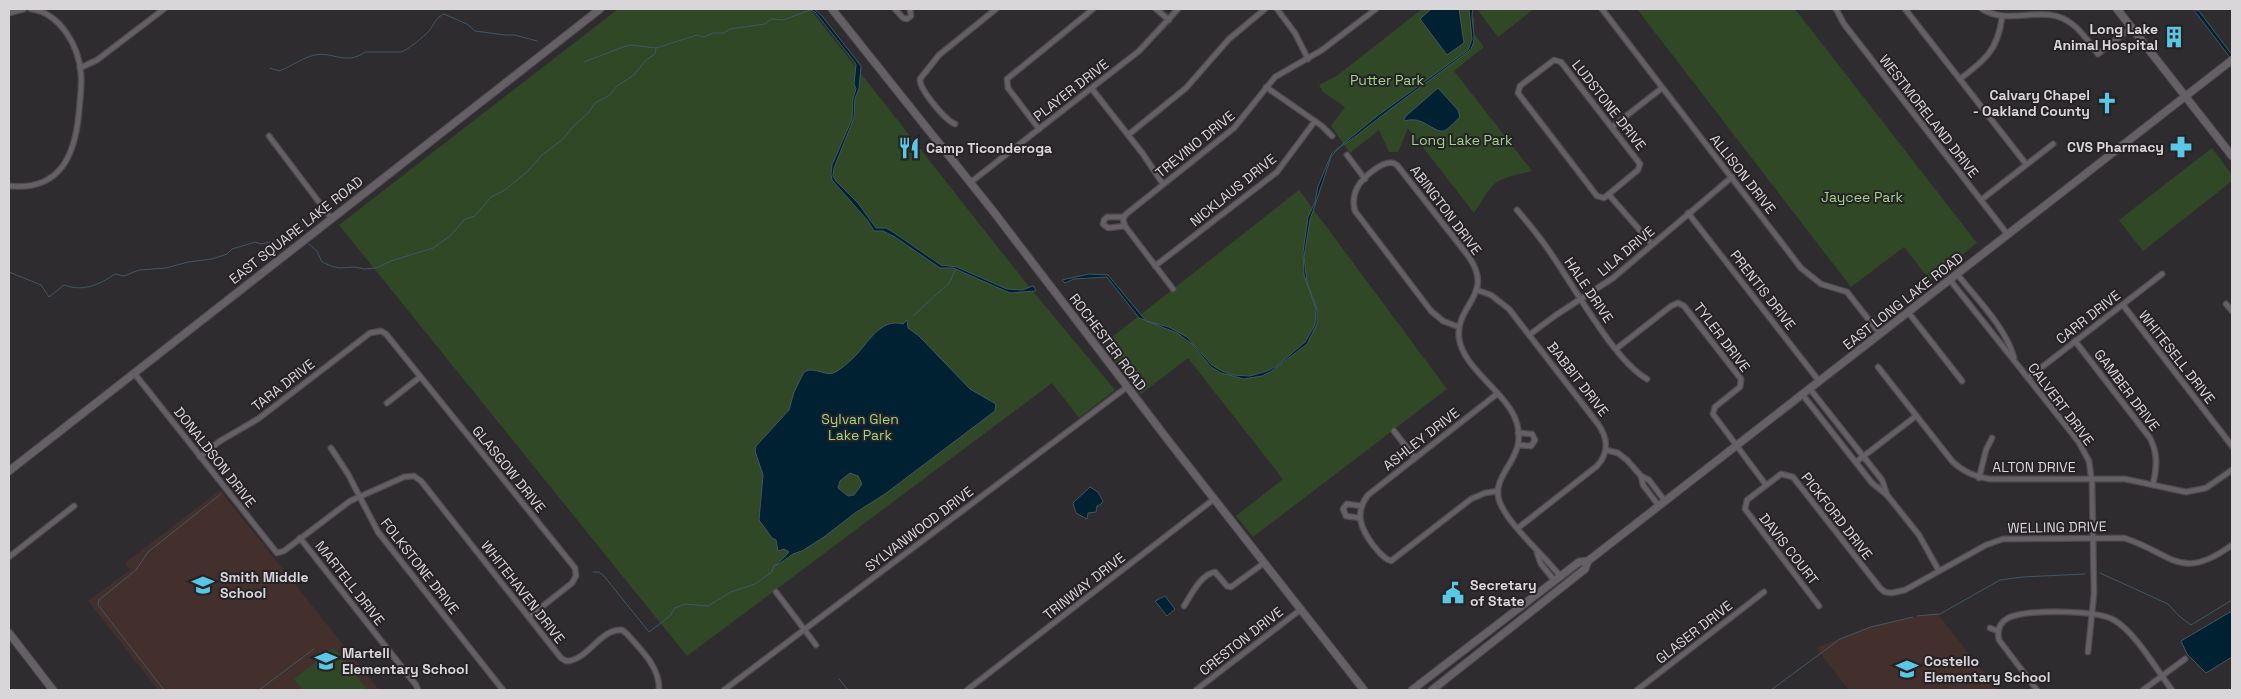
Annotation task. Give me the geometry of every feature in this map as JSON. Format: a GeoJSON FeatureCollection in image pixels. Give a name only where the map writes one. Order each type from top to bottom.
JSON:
{"type":"FeatureCollection","features":[{"type":"Feature","properties":{"kind":"main road","name":"EAST SQUARE LAKE ROAD"},"geometry":{"type":"LineString","coordinates":[[9,471],[600,9]]}},
{"type":"Feature","properties":{"kind":"main road","name":"ROCHESTER ROAD"},"geometry":{"type":"LineString","coordinates":[[832,9],[970,182],[1127,387],[1364,690]]}},
{"type":"Feature","properties":{"kind":"main road"},"geometry":{"type":"LineString","coordinates":[[2117,9],[2232,156]]}},
{"type":"Feature","properties":{"kind":"main road","name":"EAST LONG LAKE ROAD"},"geometry":{"type":"LineString","coordinates":[[1432,690],[1585,569],[1588,561],[2232,60]]}},
{"type":"Feature","properties":{"kind":"main road","name":"EAST LONG LAKE ROAD"},"geometry":{"type":"LineString","coordinates":[[1412,690],[1569,569],[1579,562],[1588,561]]}},
{"type":"Feature","properties":{"kind":"main road"},"geometry":{"type":"LineString","coordinates":[[1569,569],[1574,574],[1574,578]]}},
{"type":"Feature","properties":{"kind":"main road"},"geometry":{"type":"LineString","coordinates":[[1519,607],[1520,615],[1525,618]]}},
{"type":"Feature","properties":{"kind":"main road"},"geometry":{"type":"LineString","coordinates":[[1499,622],[1504,626],[1504,634]]}},
{"type":"Feature","properties":{"kind":"main road"},"geometry":{"type":"LineString","coordinates":[[9,633],[53,690]]}},
{"type":"Feature","properties":{"kind":"street"},"geometry":{"type":"LineString","coordinates":[[9,13],[24,9]]}},
{"type":"Feature","properties":{"kind":"street"},"geometry":{"type":"LineString","coordinates":[[9,186],[24,187],[40,183],[55,174],[68,160],[73,149],[78,127],[80,68],[75,49],[63,28],[48,14],[31,9]]}},
{"type":"Feature","properties":{"kind":"street"},"geometry":{"type":"LineString","coordinates":[[80,68],[97,60],[164,9]]}},
{"type":"Feature","properties":{"kind":"street"},"geometry":{"type":"LineString","coordinates":[[896,9],[903,18],[907,19],[911,16],[910,9]]}},
{"type":"Feature","properties":{"kind":"street"},"geometry":{"type":"LineString","coordinates":[[956,124],[943,114],[921,87],[920,79],[939,55],[996,9]]}},
{"type":"Feature","properties":{"kind":"street"},"geometry":{"type":"LineString","coordinates":[[1039,129],[1008,88],[1007,79],[1093,9]]}},
{"type":"Feature","properties":{"kind":"street"},"geometry":{"type":"LineString","coordinates":[[1156,9],[1169,20]]}},
{"type":"Feature","properties":{"kind":"street","name":"PLAYER DRIVE"},"geometry":{"type":"LineString","coordinates":[[970,182],[1140,51],[1178,9]]}},
{"type":"Feature","properties":{"kind":"street"},"geometry":{"type":"LineString","coordinates":[[1128,135],[1186,88],[1229,39],[1265,9]]}},
{"type":"Feature","properties":{"kind":"street"},"geometry":{"type":"LineString","coordinates":[[1276,9],[1295,33],[1308,59]]}},
{"type":"Feature","properties":{"kind":"street","name":"TREVINO DRIVE"},"geometry":{"type":"LineString","coordinates":[[1124,218],[1163,184],[1234,128],[1246,116],[1266,87],[1280,73],[1328,47],[1376,9]]}},
{"type":"Feature","properties":{"kind":"street","name":"ALLISON DRIVE"},"geometry":{"type":"LineString","coordinates":[[1602,9],[1806,273],[1821,284],[1847,292],[1880,334]]}},
{"type":"Feature","properties":{"kind":"street","name":"WESTMORELAND DRIVE"},"geometry":{"type":"LineString","coordinates":[[1836,9],[1844,24],[2008,235]]}},
{"type":"Feature","properties":{"kind":"street"},"geometry":{"type":"LineString","coordinates":[[1905,9],[2026,164]]}},
{"type":"Feature","properties":{"kind":"street"},"geometry":{"type":"LineString","coordinates":[[1982,9],[2002,16],[2042,13],[2059,17],[2078,29],[2098,54],[2132,27]]}},
{"type":"Feature","properties":{"kind":"street"},"geometry":{"type":"LineString","coordinates":[[1960,79],[1990,53],[1998,38],[2002,16]]}},
{"type":"Feature","properties":{"kind":"street","name":"LUDSTONE DRIVE"},"geometry":{"type":"LineString","coordinates":[[1556,60],[1561,62],[1612,127],[1640,166],[1638,170],[1609,195],[1601,198],[1597,196],[1519,95],[1518,90],[1520,86],[1556,60]]}},
{"type":"Feature","properties":{"kind":"street"},"geometry":{"type":"LineString","coordinates":[[1266,87],[1315,121],[1332,136]]}},
{"type":"Feature","properties":{"kind":"street"},"geometry":{"type":"LineString","coordinates":[[1612,127],[1662,88]]}},
{"type":"Feature","properties":{"kind":"street"},"geometry":{"type":"LineString","coordinates":[[1092,89],[1163,184]]}},
{"type":"Feature","properties":{"kind":"street","name":"NICKLAUS DRIVE"},"geometry":{"type":"LineString","coordinates":[[1155,266],[1276,172],[1315,121]]}},
{"type":"Feature","properties":{"kind":"street"},"geometry":{"type":"LineString","coordinates":[[269,136],[331,218]]}},
{"type":"Feature","properties":{"kind":"street"},"geometry":{"type":"LineString","coordinates":[[1981,200],[2053,144]]}},
{"type":"Feature","properties":{"kind":"street"},"geometry":{"type":"LineString","coordinates":[[1347,155],[1365,179],[1358,186],[1354,196],[1354,208],[1358,218],[1431,311],[1443,321],[1459,327]]}},
{"type":"Feature","properties":{"kind":"street","name":"ABINGTON DRIVE"},"geometry":{"type":"LineString","coordinates":[[1365,179],[1387,163],[1393,162],[1397,165],[1471,260],[1477,272],[1477,290]]}},
{"type":"Feature","properties":{"kind":"street","name":"LILA DRIVE"},"geometry":{"type":"LineString","coordinates":[[1529,335],[1556,314],[1613,278],[1732,177]]}},
{"type":"Feature","properties":{"kind":"street"},"geometry":{"type":"LineString","coordinates":[[1609,195],[1652,244]]}},
{"type":"Feature","properties":{"kind":"street","name":"HALE DRIVE"},"geometry":{"type":"LineString","coordinates":[[1517,210],[1554,258],[1616,349],[1632,368],[1646,379]]}},
{"type":"Feature","properties":{"kind":"street","name":"PRENTIS DRIVE"},"geometry":{"type":"LineString","coordinates":[[1688,214],[1819,381]]}},
{"type":"Feature","properties":{"kind":"street"},"geometry":{"type":"LineString","coordinates":[[1124,225],[1108,228],[1104,224],[1107,217],[1124,218],[1124,225],[1173,289]]}},
{"type":"Feature","properties":{"kind":"street","name":"CALVERT DRIVE"},"geometry":{"type":"LineString","coordinates":[[1957,274],[2006,337],[2014,359]]}},
{"type":"Feature","properties":{"kind":"street","name":"CARR DRIVE"},"geometry":{"type":"LineString","coordinates":[[2028,378],[2162,274]]}},
{"type":"Feature","properties":{"kind":"street","name":"CALVERT DRIVE"},"geometry":{"type":"LineString","coordinates":[[1950,280],[2082,447],[2089,461],[2092,478],[2093,538],[2092,613],[2088,652]]}},
{"type":"Feature","properties":{"kind":"street"},"geometry":{"type":"LineString","coordinates":[[1477,290],[1463,315],[1459,327],[1459,340],[1463,352],[1513,415],[1518,433],[1518,445],[1512,462],[1500,480],[1498,491],[1501,505],[1537,553],[1541,564],[1557,578]]}},
{"type":"Feature","properties":{"kind":"street","name":"BABBIT DRIVE"},"geometry":{"type":"LineString","coordinates":[[1477,290],[1491,295],[1502,302],[1529,335],[1601,428],[1606,439],[1606,450]]}},
{"type":"Feature","properties":{"kind":"street","name":"TYLER DRIVE"},"geometry":{"type":"LineString","coordinates":[[1616,349],[1671,306],[1678,303],[1684,306],[1741,379],[1740,387],[1718,405],[1713,412],[1716,420],[1736,446]]}},
{"type":"Feature","properties":{"kind":"street"},"geometry":{"type":"LineString","coordinates":[[2226,304],[2232,311]]}},
{"type":"Feature","properties":{"kind":"street","name":"WHITESELL DRIVE"},"geometry":{"type":"LineString","coordinates":[[2123,305],[2232,446]]}},
{"type":"Feature","properties":{"kind":"street"},"geometry":{"type":"LineString","coordinates":[[1908,312],[1962,381]]}},
{"type":"Feature","properties":{"kind":"street"},"geometry":{"type":"LineString","coordinates":[[1980,318],[1987,313]]}},
{"type":"Feature","properties":{"kind":"street","name":"GLASGOW DRIVE"},"geometry":{"type":"LineString","coordinates":[[379,330],[386,334],[575,568],[576,576],[573,581],[529,617]]}},
{"type":"Feature","properties":{"kind":"street","name":"TARA DRIVE"},"geometry":{"type":"LineString","coordinates":[[200,457],[220,441],[258,419],[370,333],[379,330]]}},
{"type":"Feature","properties":{"kind":"street","name":"GAMBER DRIVE"},"geometry":{"type":"LineString","coordinates":[[2075,341],[2150,438],[2156,456],[2153,484]]}},
{"type":"Feature","properties":{"kind":"street","name":"ALTON DRIVE"},"geometry":{"type":"LineString","coordinates":[[1878,367],[1956,466],[1979,478],[2130,479],[2180,492],[2197,491],[2210,486],[2232,470]]}},
{"type":"Feature","properties":{"kind":"street","name":"DONALDSON DRIVE"},"geometry":{"type":"LineString","coordinates":[[134,373],[274,550],[279,553],[300,538]]}},
{"type":"Feature","properties":{"kind":"street"},"geometry":{"type":"LineString","coordinates":[[387,403],[420,377]]}},
{"type":"Feature","properties":{"kind":"street","name":"SYLVANWOOD DRIVE"},"geometry":{"type":"LineString","coordinates":[[724,690],[1127,387]]}},
{"type":"Feature","properties":{"kind":"street"},"geometry":{"type":"LineString","coordinates":[[1810,389],[1882,480],[1887,495]]}},
{"type":"Feature","properties":{"kind":"street","name":"ASHLEY DRIVE"},"geometry":{"type":"LineString","coordinates":[[1497,394],[1371,492],[1362,506],[1361,526],[1366,536],[1382,556],[1391,560],[1472,499],[1485,493],[1498,491]]}},
{"type":"Feature","properties":{"kind":"street"},"geometry":{"type":"LineString","coordinates":[[1802,394],[1875,486],[1887,495],[1919,535],[1939,571]]}},
{"type":"Feature","properties":{"kind":"street"},"geometry":{"type":"LineString","coordinates":[[1856,462],[1916,416]]}},
{"type":"Feature","properties":{"kind":"street"},"geometry":{"type":"LineString","coordinates":[[1833,433],[1840,427]]}},
{"type":"Feature","properties":{"kind":"street"},"geometry":{"type":"LineString","coordinates":[[1394,431],[1415,458]]}},
{"type":"Feature","properties":{"kind":"street"},"geometry":{"type":"LineString","coordinates":[[1518,433],[1532,434],[1535,440],[1531,446],[1518,445]]}},
{"type":"Feature","properties":{"kind":"street"},"geometry":{"type":"LineString","coordinates":[[1979,478],[1986,450],[1992,438]]}},
{"type":"Feature","properties":{"kind":"street"},"geometry":{"type":"LineString","coordinates":[[1736,446],[1766,485]]}},
{"type":"Feature","properties":{"kind":"street","name":"FOLKSTONE DRIVE"},"geometry":{"type":"LineString","coordinates":[[331,448],[348,474],[378,532],[504,690]]}},
{"type":"Feature","properties":{"kind":"street"},"geometry":{"type":"LineString","coordinates":[[1518,528],[1594,470],[1603,459],[1606,450],[1623,456],[1641,476],[1649,480],[1662,503]]}},
{"type":"Feature","properties":{"kind":"street","name":"PICKFORD DRIVE"},"geometry":{"type":"LineString","coordinates":[[1766,485],[1781,474],[1793,477],[1885,592]]}},
{"type":"Feature","properties":{"kind":"street","name":"WHITEHAVEN DRIVE"},"geometry":{"type":"LineString","coordinates":[[360,496],[411,476],[421,481],[558,654],[566,661],[574,660],[612,631],[619,629],[624,631],[654,667],[660,690]]}},
{"type":"Feature","properties":{"kind":"street"},"geometry":{"type":"LineString","coordinates":[[1641,476],[1643,485],[1662,503]]}},
{"type":"Feature","properties":{"kind":"street","name":"DAVIS COURT"},"geometry":{"type":"LineString","coordinates":[[1766,485],[1748,500],[1745,505],[1746,512],[1820,606]]}},
{"type":"Feature","properties":{"kind":"street"},"geometry":{"type":"LineString","coordinates":[[300,538],[345,504],[360,496]]}},
{"type":"Feature","properties":{"kind":"street","name":"TRINWAY DRIVE"},"geometry":{"type":"LineString","coordinates":[[967,690],[1214,499]]}},
{"type":"Feature","properties":{"kind":"street","name":"ASHLEY DRIVE"},"geometry":{"type":"LineString","coordinates":[[1360,518],[1346,516],[1343,510],[1348,504],[1362,506]]}},
{"type":"Feature","properties":{"kind":"street"},"geometry":{"type":"LineString","coordinates":[[9,557],[74,506]]}},
{"type":"Feature","properties":{"kind":"street","name":"MARTELL DRIVE"},"geometry":{"type":"LineString","coordinates":[[300,538],[418,690]]}},
{"type":"Feature","properties":{"kind":"street","name":"WELLING DRIVE"},"geometry":{"type":"LineString","coordinates":[[1885,592],[1892,593],[1905,590],[1986,545],[2003,539],[2124,538],[2136,542],[2169,560],[2186,564],[2208,560],[2232,545]]}},
{"type":"Feature","properties":{"kind":"street"},"geometry":{"type":"LineString","coordinates":[[1537,553],[1547,559],[1557,578]]}},
{"type":"Feature","properties":{"kind":"street"},"geometry":{"type":"LineString","coordinates":[[1184,606],[1200,583],[1210,573],[1215,572],[1227,586],[1231,587],[1264,563]]}},
{"type":"Feature","properties":{"kind":"street"},"geometry":{"type":"LineString","coordinates":[[776,592],[816,645]]}},
{"type":"Feature","properties":{"kind":"street","name":"GLASER DRIVE"},"geometry":{"type":"LineString","coordinates":[[1637,690],[1764,592]]}},
{"type":"Feature","properties":{"kind":"street","name":"CRESTON DRIVE"},"geometry":{"type":"LineString","coordinates":[[1196,690],[1300,610]]}},
{"type":"Feature","properties":{"kind":"street"},"geometry":{"type":"LineString","coordinates":[[2037,690],[1998,640],[1998,631],[2002,622],[2014,616],[2029,613],[2092,613],[2108,617],[2120,624],[2172,690]]}},
{"type":"Feature","properties":{"kind":"street"},"geometry":{"type":"LineString","coordinates":[[1990,628],[1998,631]]}},
{"type":"Feature","properties":{"kind":"street"},"geometry":{"type":"LineString","coordinates":[[2143,690],[2185,659]]}},
{"type":"Feature","properties":{"kind":"shaded area","name":"Smith Middle School"},"geometry":{"type":"Polygon","coordinates":[[[220,490],[379,690],[158,690],[88,601],[130,570],[125,563],[220,490]]]}},
{"type":"Feature","properties":{"kind":"shaded area","name":"Costello Elementary School"},"geometry":{"type":"Polygon","coordinates":[[[1937,613],[1997,690],[1849,690],[1816,648],[1873,625],[1937,613]]]}},
{"type":"Feature","properties":{"kind":"green space","name":"Sylvan Glen Lake Park"},"geometry":{"type":"Polygon","coordinates":[[[618,9],[810,9],[1026,283],[1115,390],[1079,418],[1052,383],[687,656],[339,225],[618,9]]]}},
{"type":"Feature","properties":{"kind":"green space"},"geometry":{"type":"Polygon","coordinates":[[[1422,9],[1468,9],[1474,18],[1474,34],[1484,47],[1454,71],[1532,171],[1502,179],[1496,183],[1486,193],[1474,213],[1408,128],[1398,152],[1389,152],[1379,130],[1350,153],[1331,126],[1345,107],[1323,92],[1319,85],[1338,75],[1422,9]]]}},
{"type":"Feature","properties":{"kind":"green space"},"geometry":{"type":"Polygon","coordinates":[[[1477,9],[1534,9],[1498,37],[1477,9]]]}},
{"type":"Feature","properties":{"kind":"green space","name":"Jaycee Park"},"geometry":{"type":"Polygon","coordinates":[[[1637,9],[1795,9],[1977,243],[1930,280],[1904,247],[1851,287],[1637,9]]]}},
{"type":"Feature","properties":{"kind":"green space"},"geometry":{"type":"Polygon","coordinates":[[[2212,148],[2232,175],[2232,181],[2143,251],[2119,220],[2212,148]]]}},
{"type":"Feature","properties":{"kind":"green space"},"geometry":{"type":"Polygon","coordinates":[[[1299,190],[1447,389],[1253,537],[1236,516],[1283,479],[1188,358],[1141,394],[1102,345],[1299,190]]]}},
{"type":"Feature","properties":{"kind":"green space"},"geometry":{"type":"Polygon","coordinates":[[[332,649],[336,650],[368,690],[303,690],[294,679],[332,649]]]}},
{"type":"Feature","properties":{"kind":"water"},"geometry":{"type":"Polygon","coordinates":[[[809,9],[814,9],[822,16],[861,66],[859,89],[855,98],[854,118],[834,168],[833,176],[836,181],[858,203],[876,228],[886,228],[941,265],[957,267],[1007,289],[1022,290],[1033,286],[1035,291],[1010,293],[953,268],[940,268],[895,237],[883,231],[874,231],[868,221],[832,180],[832,165],[852,119],[853,98],[856,89],[854,84],[856,64],[815,12],[809,9]]]}},
{"type":"Feature","properties":{"kind":"water"},"geometry":{"type":"Polygon","coordinates":[[[1431,9],[1459,9],[1464,43],[1447,55],[1420,19],[1431,9]]]}},
{"type":"Feature","properties":{"kind":"water"},"geometry":{"type":"Polygon","coordinates":[[[1469,9],[1473,9],[1474,41],[1469,51],[1341,147],[1331,157],[1310,220],[1304,257],[1307,282],[1317,309],[1317,324],[1307,344],[1272,371],[1262,376],[1244,379],[1221,373],[1211,367],[1192,344],[1177,333],[1148,321],[1169,327],[1187,337],[1212,365],[1232,375],[1250,376],[1267,371],[1277,366],[1305,342],[1315,325],[1316,309],[1304,275],[1303,252],[1308,217],[1315,202],[1318,186],[1332,153],[1377,116],[1468,50],[1472,39],[1469,9]]]}},
{"type":"Feature","properties":{"kind":"water"},"geometry":{"type":"Polygon","coordinates":[[[2193,9],[2199,11],[2232,55],[2232,60],[2193,9]]]}},
{"type":"Feature","properties":{"kind":"water"},"geometry":{"type":"Polygon","coordinates":[[[1438,88],[1458,110],[1460,117],[1448,129],[1440,131],[1417,120],[1405,121],[1404,119],[1407,115],[1438,88]]]}},
{"type":"Feature","properties":{"kind":"water"},"geometry":{"type":"Polygon","coordinates":[[[1089,274],[1108,275],[1146,321],[1139,318],[1107,277],[1074,279],[1065,283],[1062,280],[1089,274]]]}},
{"type":"Feature","properties":{"kind":"water"},"geometry":{"type":"Polygon","coordinates":[[[907,320],[908,328],[919,336],[970,389],[996,404],[995,411],[885,494],[855,513],[824,537],[777,564],[789,552],[784,549],[778,551],[776,540],[772,538],[759,520],[763,475],[755,451],[756,446],[789,410],[794,392],[804,372],[812,370],[829,374],[833,373],[850,361],[880,329],[895,323],[903,324],[907,320]],[[850,473],[840,481],[838,488],[848,496],[854,495],[862,484],[858,476],[850,473]]]}},
{"type":"Feature","properties":{"kind":"water"},"geometry":{"type":"Polygon","coordinates":[[[1090,487],[1098,492],[1103,501],[1097,506],[1096,512],[1088,513],[1087,519],[1076,513],[1073,503],[1090,487]]]}},
{"type":"Feature","properties":{"kind":"water"},"geometry":{"type":"Polygon","coordinates":[[[1165,596],[1175,609],[1167,616],[1155,601],[1165,596]]]}},
{"type":"Feature","properties":{"kind":"water"},"geometry":{"type":"Polygon","coordinates":[[[2230,612],[2232,613],[2232,657],[2206,673],[2187,654],[2181,641],[2230,612]]]}},
{"type":"Feature","properties":{"kind":"waterway"},"geometry":{"type":"LineString","coordinates":[[584,62],[631,45],[656,48],[697,35],[704,37],[713,33],[724,33],[730,29],[765,24],[771,19],[783,20],[810,10]]}},
{"type":"Feature","properties":{"kind":"waterway"},"geometry":{"type":"LineString","coordinates":[[270,68],[279,71],[306,58],[321,54],[352,58],[365,52],[401,52],[423,37],[437,19],[444,14],[467,24],[475,31],[515,35],[537,41]]}},
{"type":"Feature","properties":{"kind":"waterway"},"geometry":{"type":"LineString","coordinates":[[309,244],[317,251],[322,262],[339,268],[355,267],[364,269],[376,268],[391,261],[433,248],[450,236],[465,219],[475,216],[491,197],[505,190],[528,171],[542,155],[563,139],[595,103],[610,95],[617,86],[634,75],[645,61],[655,54],[656,48]]}},
{"type":"Feature","properties":{"kind":"waterway"},"geometry":{"type":"LineString","coordinates":[[9,272],[41,285],[49,297],[64,285],[78,288],[91,286],[115,274],[124,276],[139,270],[166,268],[188,262],[212,259],[227,254],[232,249],[255,242],[261,244],[291,240]]}},
{"type":"Feature","properties":{"kind":"waterway"},"geometry":{"type":"LineString","coordinates":[[913,316],[950,282],[955,270]]}},
{"type":"Feature","properties":{"kind":"waterway"},"geometry":{"type":"LineString","coordinates":[[164,690],[98,605],[99,600],[136,570],[148,552],[221,494]]}},
{"type":"Feature","properties":{"kind":"waterway"},"geometry":{"type":"LineString","coordinates":[[593,572],[599,572],[604,576],[649,632],[670,616],[675,608],[685,604],[708,606],[731,592],[755,584],[769,574]]}},
{"type":"Feature","properties":{"kind":"waterway"},"geometry":{"type":"LineString","coordinates":[[2100,573],[2168,604],[2191,625],[2232,600]]}},
{"type":"Feature","properties":{"kind":"waterway"},"geometry":{"type":"LineString","coordinates":[[1917,616],[1940,614],[2000,580],[2085,574]]}},
{"type":"Feature","properties":{"kind":"waterway"},"geometry":{"type":"LineString","coordinates":[[1771,690],[1840,639],[1871,627],[1913,617]]}},
{"type":"Feature","properties":{"kind":"waterway"},"geometry":{"type":"LineString","coordinates":[[259,690],[314,649]]}},
{"type":"Feature","properties":{"kind":"waterway"},"geometry":{"type":"LineString","coordinates":[[839,679],[848,690]]}},
{"type":"Feature","properties":{"kind":"place","name":"Long Lake Animal Hospital"},"geometry":{"type":"Point","coordinates":[2174,37]}},
{"type":"Feature","properties":{"kind":"place","name":"Calvary Chapel - Oakland County"},"geometry":{"type":"Point","coordinates":[2107,103]}},
{"type":"Feature","properties":{"kind":"place","name":"CVS Pharmacy"},"geometry":{"type":"Point","coordinates":[2181,147]}},
{"type":"Feature","properties":{"kind":"place","name":"Camp Ticonderoga"},"geometry":{"type":"Point","coordinates":[909,148]}},
{"type":"Feature","properties":{"kind":"place","name":"Smith Middle School"},"geometry":{"type":"Point","coordinates":[203,585]}},
{"type":"Feature","properties":{"kind":"place","name":"Secretary of State"},"geometry":{"type":"Point","coordinates":[1453,593]}},
{"type":"Feature","properties":{"kind":"place","name":"Martell Elementary School"},"geometry":{"type":"Point","coordinates":[326,661]}},
{"type":"Feature","properties":{"kind":"place","name":"Costello Elementary School"},"geometry":{"type":"Point","coordinates":[1907,669]}},
{"type":"Feature","properties":{"kind":"park label","name":"Putter Park"},"geometry":{"type":"Point","coordinates":[1387,80]}},
{"type":"Feature","properties":{"kind":"park label","name":"Long Lake Park"},"geometry":{"type":"Point","coordinates":[1462,140]}}]}
